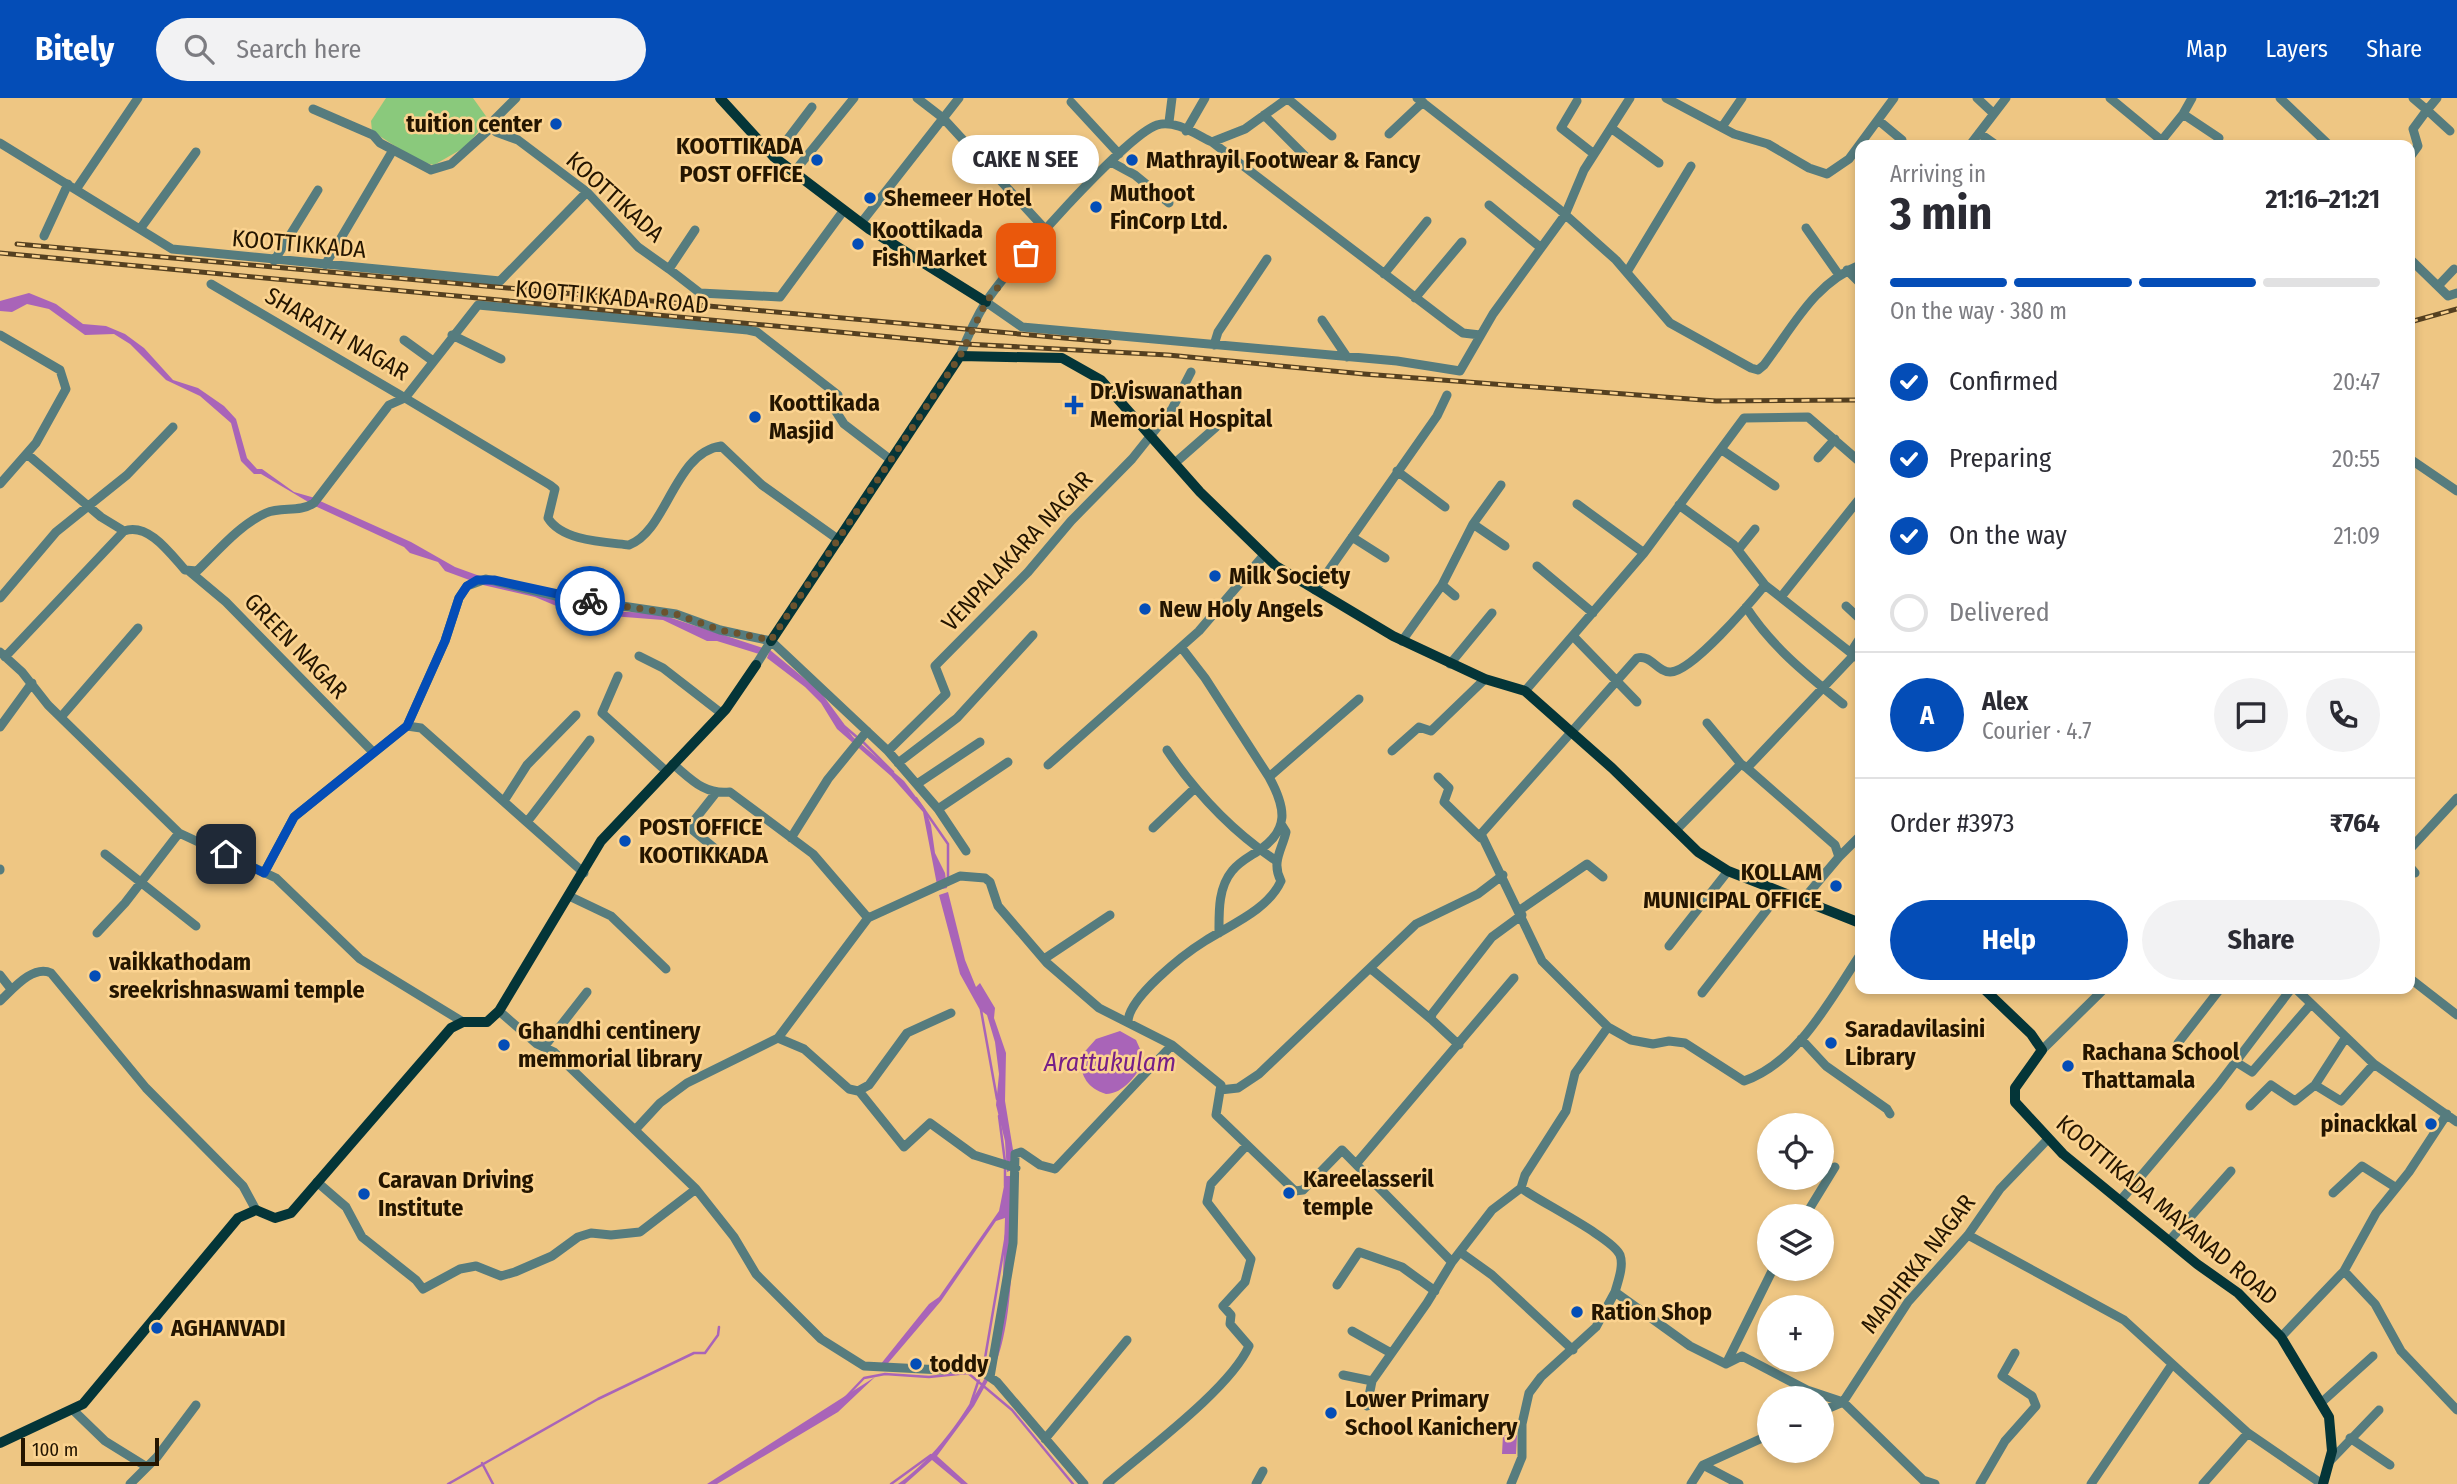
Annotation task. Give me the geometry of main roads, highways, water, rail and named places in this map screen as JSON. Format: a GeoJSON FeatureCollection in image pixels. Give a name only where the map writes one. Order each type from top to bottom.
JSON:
{"type":"FeatureCollection","features":[{"type":"Feature","properties":{"kind":"main road"},"geometry":{"type":"LineString","coordinates":[[720,98],[774,157],[861,223],[986,302]]}},
{"type":"Feature","properties":{"kind":"main road"},"geometry":{"type":"LineString","coordinates":[[771,640],[960,356],[1062,358],[1101,380],[1175,463],[1264,555],[1315,590],[1402,641],[1485,679],[1525,691],[1573,732],[1698,852],[1728,871],[1855,921]]}},
{"type":"Feature","properties":{"kind":"main road"},"geometry":{"type":"LineString","coordinates":[[0,1443],[73,1410],[98,1389],[238,1218],[256,1210],[283,1217],[290,1213],[451,1028],[463,1022],[487,1022],[499,1012],[601,841],[721,713],[756,665]]}},
{"type":"Feature","properties":{"kind":"main road","name":"KOOTTIKADA MAYANAD ROAD"},"geometry":{"type":"LineString","coordinates":[[1989,994],[2031,1034],[2042,1050],[2015,1088],[2015,1102],[2048,1139],[2169,1241],[2238,1293],[2281,1337],[2329,1417],[2332,1451],[2323,1484]]}},
{"type":"Feature","properties":{"kind":"water"},"geometry":{"type":"Polygon","coordinates":[[[29,293],[56,304],[83,324],[106,326],[125,334],[144,348],[173,380],[198,388],[224,406],[236,419],[247,458],[257,469],[262,469],[294,492],[315,498],[310,503],[261,474],[254,474],[241,461],[231,423],[200,396],[166,380],[130,344],[114,334],[85,335],[49,309],[27,304],[12,312],[0,311],[0,301],[29,293]]]}},
{"type":"Feature","properties":{"kind":"water"},"geometry":{"type":"Polygon","coordinates":[[[320,501],[411,542],[455,567],[499,583],[601,611],[656,613],[763,648],[759,654],[717,641],[707,641],[663,620],[573,613],[535,597],[483,585],[445,571],[438,562],[410,553],[404,547],[315,506],[320,501]]]}},
{"type":"Feature","properties":{"kind":"water"},"geometry":{"type":"Polygon","coordinates":[[[770,650],[817,689],[853,737],[904,781],[925,809],[931,825],[935,853],[945,873],[947,888],[938,890],[923,812],[891,776],[837,729],[821,703],[805,687],[767,658],[770,650]]]}},
{"type":"Feature","properties":{"kind":"water"},"geometry":{"type":"Polygon","coordinates":[[[948,892],[965,960],[976,987],[980,983],[995,1008],[994,1018],[1006,1053],[1005,1101],[1016,1168],[1007,1172],[1005,1141],[996,1105],[999,1074],[995,1042],[987,1015],[980,1010],[960,974],[939,895],[948,892]]]}},
{"type":"Feature","properties":{"kind":"water","name":"Arattukulam"},"geometry":{"type":"Polygon","coordinates":[[[1120,1031],[1136,1040],[1144,1058],[1124,1087],[1106,1094],[1094,1089],[1086,1081],[1079,1058],[1096,1039],[1120,1031]]]}},
{"type":"Feature","properties":{"kind":"water"},"geometry":{"type":"Polygon","coordinates":[[[1006,1176],[1013,1176],[1011,1276],[1005,1328],[992,1373],[1002,1303],[1005,1218],[996,1221],[941,1301],[883,1369],[876,1370],[929,1304],[939,1297],[999,1211],[1006,1176]]]}},
{"type":"Feature","properties":{"kind":"water"},"geometry":{"type":"Polygon","coordinates":[[[986,1376],[990,1377],[974,1406],[937,1456],[968,1484],[961,1484],[932,1460],[905,1484],[898,1484],[912,1474],[948,1435],[986,1376]]]}},
{"type":"Feature","properties":{"kind":"water"},"geometry":{"type":"Polygon","coordinates":[[[875,1377],[838,1412],[717,1484],[707,1484],[875,1377]]]}},
{"type":"Feature","properties":{"kind":"water"},"geometry":{"type":"Polygon","coordinates":[[[1503,1435],[1517,1435],[1516,1454],[1502,1454],[1503,1435]]]}},
{"type":"Feature","properties":{"kind":"waterway"},"geometry":{"type":"LineString","coordinates":[[819,692],[844,726],[858,738]]}},
{"type":"Feature","properties":{"kind":"waterway"},"geometry":{"type":"LineString","coordinates":[[863,742],[893,772]]}},
{"type":"Feature","properties":{"kind":"waterway"},"geometry":{"type":"LineString","coordinates":[[916,798],[948,844],[948,879]]}},
{"type":"Feature","properties":{"kind":"waterway"},"geometry":{"type":"LineString","coordinates":[[981,1010],[997,1099]]}},
{"type":"Feature","properties":{"kind":"waterway"},"geometry":{"type":"LineString","coordinates":[[999,1116],[1005,1162]]}},
{"type":"Feature","properties":{"kind":"waterway"},"geometry":{"type":"LineString","coordinates":[[1005,1168],[1005,1186]]}},
{"type":"Feature","properties":{"kind":"waterway"},"geometry":{"type":"LineString","coordinates":[[971,1403],[984,1364],[1006,1235]]}},
{"type":"Feature","properties":{"kind":"waterway"},"geometry":{"type":"LineString","coordinates":[[448,1484],[598,1399],[694,1353],[705,1353],[718,1335],[719,1327]]}},
{"type":"Feature","properties":{"kind":"waterway"},"geometry":{"type":"LineString","coordinates":[[843,1400],[864,1378],[885,1374],[929,1377],[968,1373],[1012,1410],[1073,1484]]}},
{"type":"Feature","properties":{"kind":"waterway"},"geometry":{"type":"LineString","coordinates":[[891,1484],[931,1455]]}},
{"type":"Feature","properties":{"kind":"waterway"},"geometry":{"type":"LineString","coordinates":[[482,1463],[493,1484]]}},
{"type":"Feature","properties":{"kind":"railway"},"geometry":{"type":"LineString","coordinates":[[17,244],[1109,342]]}},
{"type":"Feature","properties":{"kind":"railway"},"geometry":{"type":"LineString","coordinates":[[0,253],[965,344],[1168,355],[1364,374],[1716,401],[1855,400]]}},
{"type":"Feature","properties":{"kind":"railway"},"geometry":{"type":"LineString","coordinates":[[2415,321],[2457,309]]}},
{"type":"Feature","properties":{"kind":"place","name":"tuition center"},"geometry":{"type":"Point","coordinates":[556,124]}},
{"type":"Feature","properties":{"kind":"place","name":"KOOTTIKADA POST OFFICE"},"geometry":{"type":"Point","coordinates":[817,160]}},
{"type":"Feature","properties":{"kind":"place","name":"Mathrayil Footwear & Fancy"},"geometry":{"type":"Point","coordinates":[1132,160]}},
{"type":"Feature","properties":{"kind":"place","name":"Shemeer Hotel"},"geometry":{"type":"Point","coordinates":[870,198]}},
{"type":"Feature","properties":{"kind":"place","name":"Muthoot FinCorp Ltd."},"geometry":{"type":"Point","coordinates":[1096,207]}},
{"type":"Feature","properties":{"kind":"place","name":"Koottikada Fish Market"},"geometry":{"type":"Point","coordinates":[858,244]}},
{"type":"Feature","properties":{"kind":"place","name":"CAKE N SEE"},"geometry":{"type":"Point","coordinates":[1026,253]}},
{"type":"Feature","properties":{"kind":"place","name":"Dr.Viswanathan Memorial Hospital"},"geometry":{"type":"Point","coordinates":[1074,405]}},
{"type":"Feature","properties":{"kind":"place","name":"Koottikada Masjid"},"geometry":{"type":"Point","coordinates":[755,417]}},
{"type":"Feature","properties":{"kind":"place","name":"Milk Society"},"geometry":{"type":"Point","coordinates":[1215,576]}},
{"type":"Feature","properties":{"kind":"place","name":"New Holy Angels"},"geometry":{"type":"Point","coordinates":[1145,609]}},
{"type":"Feature","properties":{"kind":"place","name":"POST OFFICE KOOTIKKADA"},"geometry":{"type":"Point","coordinates":[625,841]}},
{"type":"Feature","properties":{"kind":"place","name":"KOLLAM MUNICIPAL OFFICE"},"geometry":{"type":"Point","coordinates":[1836,886]}},
{"type":"Feature","properties":{"kind":"place","name":"vaikkathodam sreekrishnaswami temple"},"geometry":{"type":"Point","coordinates":[95,976]}},
{"type":"Feature","properties":{"kind":"place","name":"Saradavilasini Library"},"geometry":{"type":"Point","coordinates":[1831,1043]}},
{"type":"Feature","properties":{"kind":"place","name":"Ghandhi centinery memmorial library"},"geometry":{"type":"Point","coordinates":[504,1045]}},
{"type":"Feature","properties":{"kind":"place","name":"Rachana School Thattamala"},"geometry":{"type":"Point","coordinates":[2068,1066]}},
{"type":"Feature","properties":{"kind":"place","name":"pinackkal"},"geometry":{"type":"Point","coordinates":[2431,1124]}},
{"type":"Feature","properties":{"kind":"place","name":"Kareelasseril temple"},"geometry":{"type":"Point","coordinates":[1289,1193]}},
{"type":"Feature","properties":{"kind":"place","name":"Caravan Driving Institute"},"geometry":{"type":"Point","coordinates":[364,1194]}},
{"type":"Feature","properties":{"kind":"place","name":"Ration Shop"},"geometry":{"type":"Point","coordinates":[1577,1312]}},
{"type":"Feature","properties":{"kind":"place","name":"AGHANVADI"},"geometry":{"type":"Point","coordinates":[157,1328]}},
{"type":"Feature","properties":{"kind":"place","name":"toddy"},"geometry":{"type":"Point","coordinates":[916,1364]}},
{"type":"Feature","properties":{"kind":"place","name":"Lower Primary School Kanichery"},"geometry":{"type":"Point","coordinates":[1331,1413]}}]}
